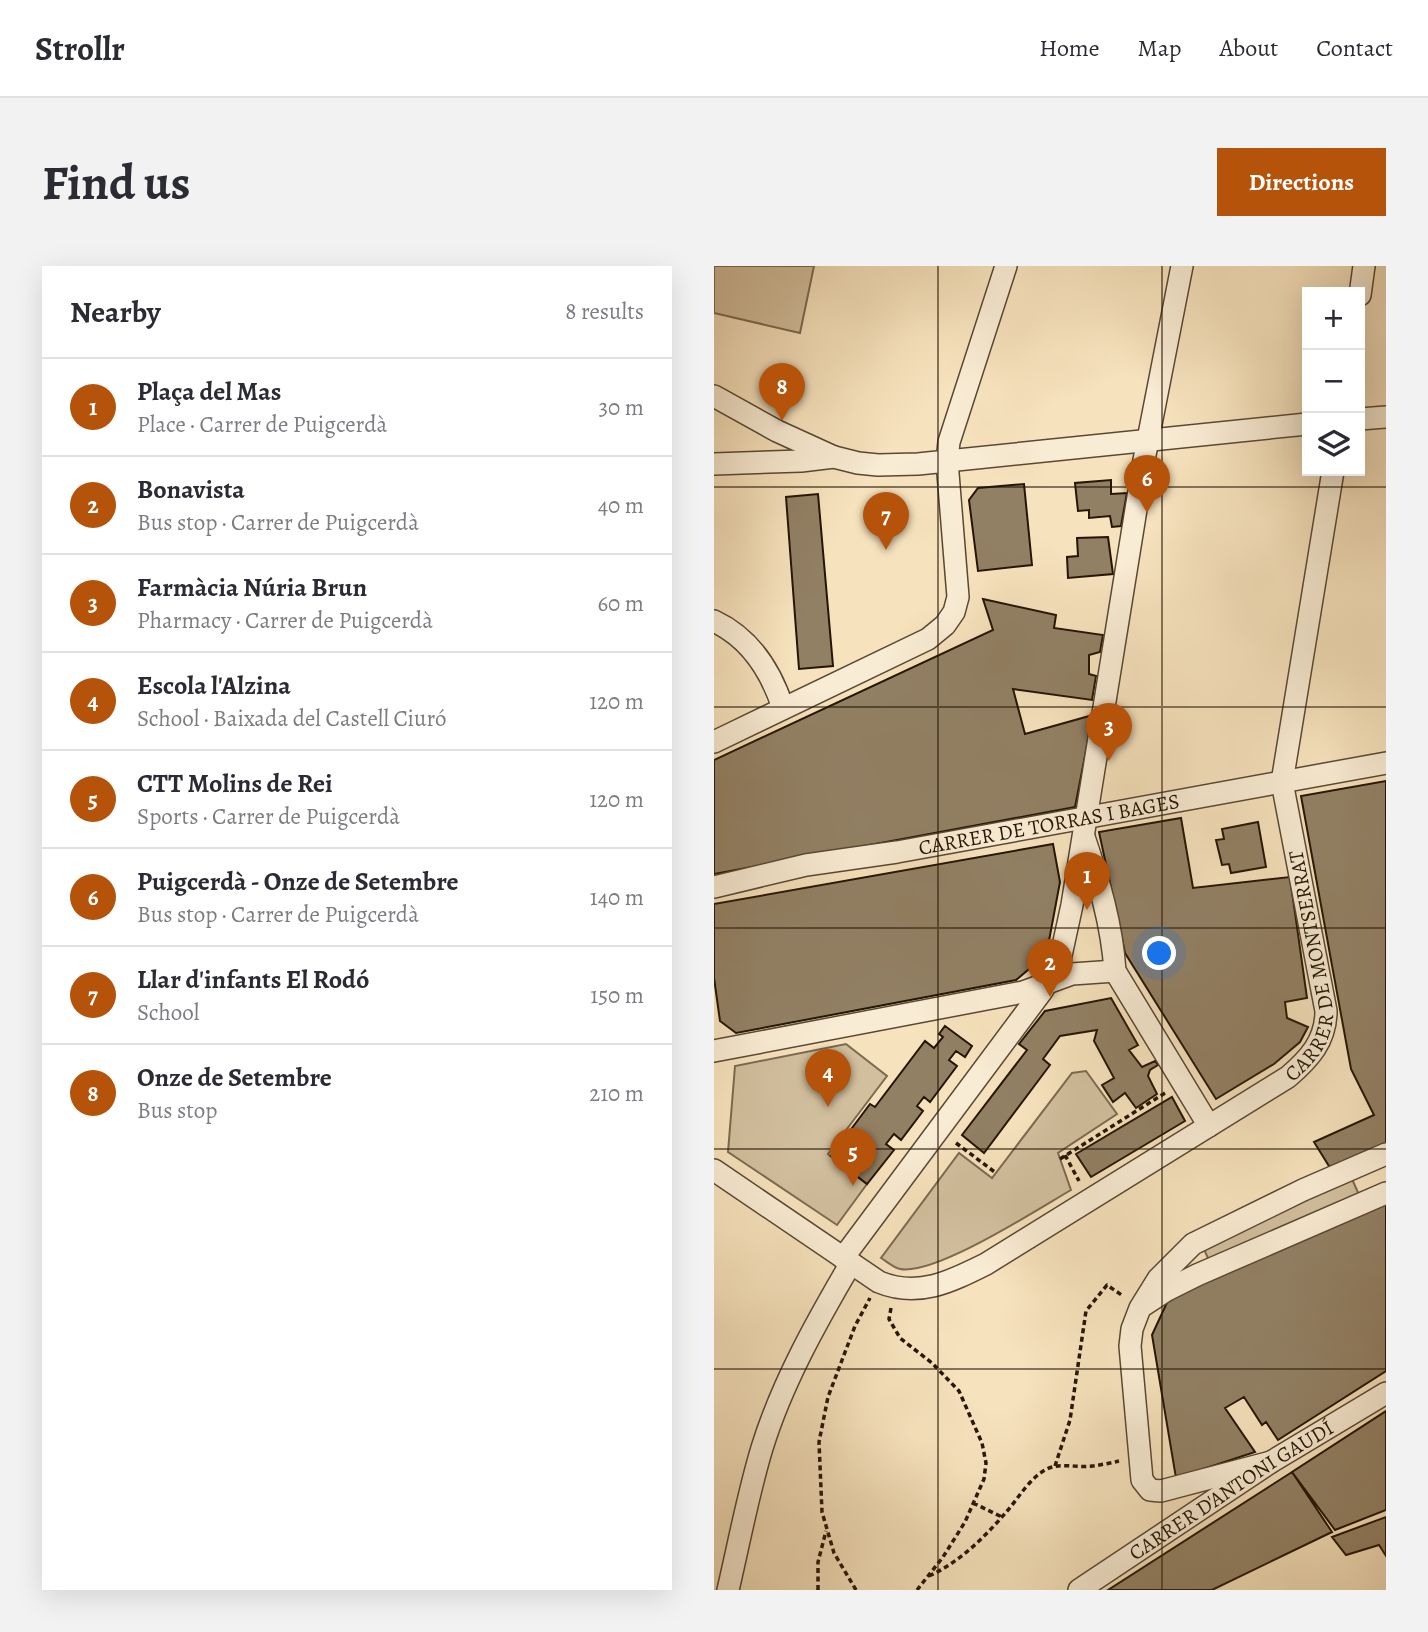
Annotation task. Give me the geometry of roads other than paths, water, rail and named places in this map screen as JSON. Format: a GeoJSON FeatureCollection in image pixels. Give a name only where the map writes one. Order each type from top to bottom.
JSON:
{"type":"FeatureCollection","features":[{"type":"Feature","properties":{"kind":"street"},"geometry":{"type":"LineString","coordinates":[[714,742],[928,639],[945,625],[954,612],[958,584],[947,461],[948,442],[1006,266]]}},
{"type":"Feature","properties":{"kind":"street"},"geometry":{"type":"LineString","coordinates":[[729,1590],[762,1447],[796,1366],[847,1260],[937,1129],[1049,981],[1060,960],[1148,441],[1182,266]]}},
{"type":"Feature","properties":{"kind":"street"},"geometry":{"type":"LineString","coordinates":[[1361,287],[1364,266]]}},
{"type":"Feature","properties":{"kind":"street"},"geometry":{"type":"LineString","coordinates":[[714,396],[777,431],[834,457],[878,465],[947,461],[1302,425]]}},
{"type":"Feature","properties":{"kind":"street"},"geometry":{"type":"LineString","coordinates":[[1365,419],[1386,417]]}},
{"type":"Feature","properties":{"kind":"street"},"geometry":{"type":"LineString","coordinates":[[714,464],[834,457]]}},
{"type":"Feature","properties":{"kind":"street","name":"CARRER DE MONTSERRAT"},"geometry":{"type":"LineString","coordinates":[[847,1260],[887,1285],[917,1289],[944,1283],[986,1264],[1288,1077],[1312,1054],[1325,1033],[1326,1011],[1282,782],[1332,476]]}},
{"type":"Feature","properties":{"kind":"street"},"geometry":{"type":"LineString","coordinates":[[714,621],[725,626],[760,658],[783,708]]}},
{"type":"Feature","properties":{"kind":"street","name":"CARRER DE TORRAS I BAGES"},"geometry":{"type":"LineString","coordinates":[[714,887],[806,865],[1084,826],[1282,782],[1386,763]]}},
{"type":"Feature","properties":{"kind":"street"},"geometry":{"type":"LineString","coordinates":[[1084,826],[1101,886],[1114,951],[1115,971],[1209,1126]]}},
{"type":"Feature","properties":{"kind":"street"},"geometry":{"type":"LineString","coordinates":[[714,1051],[1023,992],[1072,974],[1115,971]]}},
{"type":"Feature","properties":{"kind":"street"},"geometry":{"type":"LineString","coordinates":[[1271,1462],[1161,1491],[1150,1490],[1142,1480],[1130,1346],[1132,1329],[1140,1308],[1158,1279],[1193,1244],[1303,1190],[1386,1154]]}},
{"type":"Feature","properties":{"kind":"street"},"geometry":{"type":"LineString","coordinates":[[1140,1308],[1160,1294],[1197,1276],[1382,1195],[1364,1164]]}},
{"type":"Feature","properties":{"kind":"street"},"geometry":{"type":"LineString","coordinates":[[714,1170],[847,1260]]}},
{"type":"Feature","properties":{"kind":"street"},"geometry":{"type":"LineString","coordinates":[[1193,1244],[1192,1262],[1197,1276]]}},
{"type":"Feature","properties":{"kind":"street","name":"CARRER D'ANTONI GAUDÍ"},"geometry":{"type":"LineString","coordinates":[[1079,1590],[1271,1462],[1386,1393]]}},
{"type":"Feature","properties":{"kind":"place","name":"Onze de Setembre"},"geometry":{"type":"Point","coordinates":[782,421]}},
{"type":"Feature","properties":{"kind":"place","name":"Puigcerdà - Onze de Setembre"},"geometry":{"type":"Point","coordinates":[1147,513]}},
{"type":"Feature","properties":{"kind":"place","name":"Llar d'infants El Rodó"},"geometry":{"type":"Point","coordinates":[886,550]}},
{"type":"Feature","properties":{"kind":"place","name":"Farmàcia Núria Brun"},"geometry":{"type":"Point","coordinates":[1109,761]}},
{"type":"Feature","properties":{"kind":"place","name":"Plaça del Mas"},"geometry":{"type":"Point","coordinates":[1087,910]}},
{"type":"Feature","properties":{"kind":"place","name":"Bonavista"},"geometry":{"type":"Point","coordinates":[1050,997]}},
{"type":"Feature","properties":{"kind":"place","name":"Escola l'Alzina"},"geometry":{"type":"Point","coordinates":[828,1107]}},
{"type":"Feature","properties":{"kind":"place","name":"CTT Molins de Rei"},"geometry":{"type":"Point","coordinates":[853,1186]}}]}
